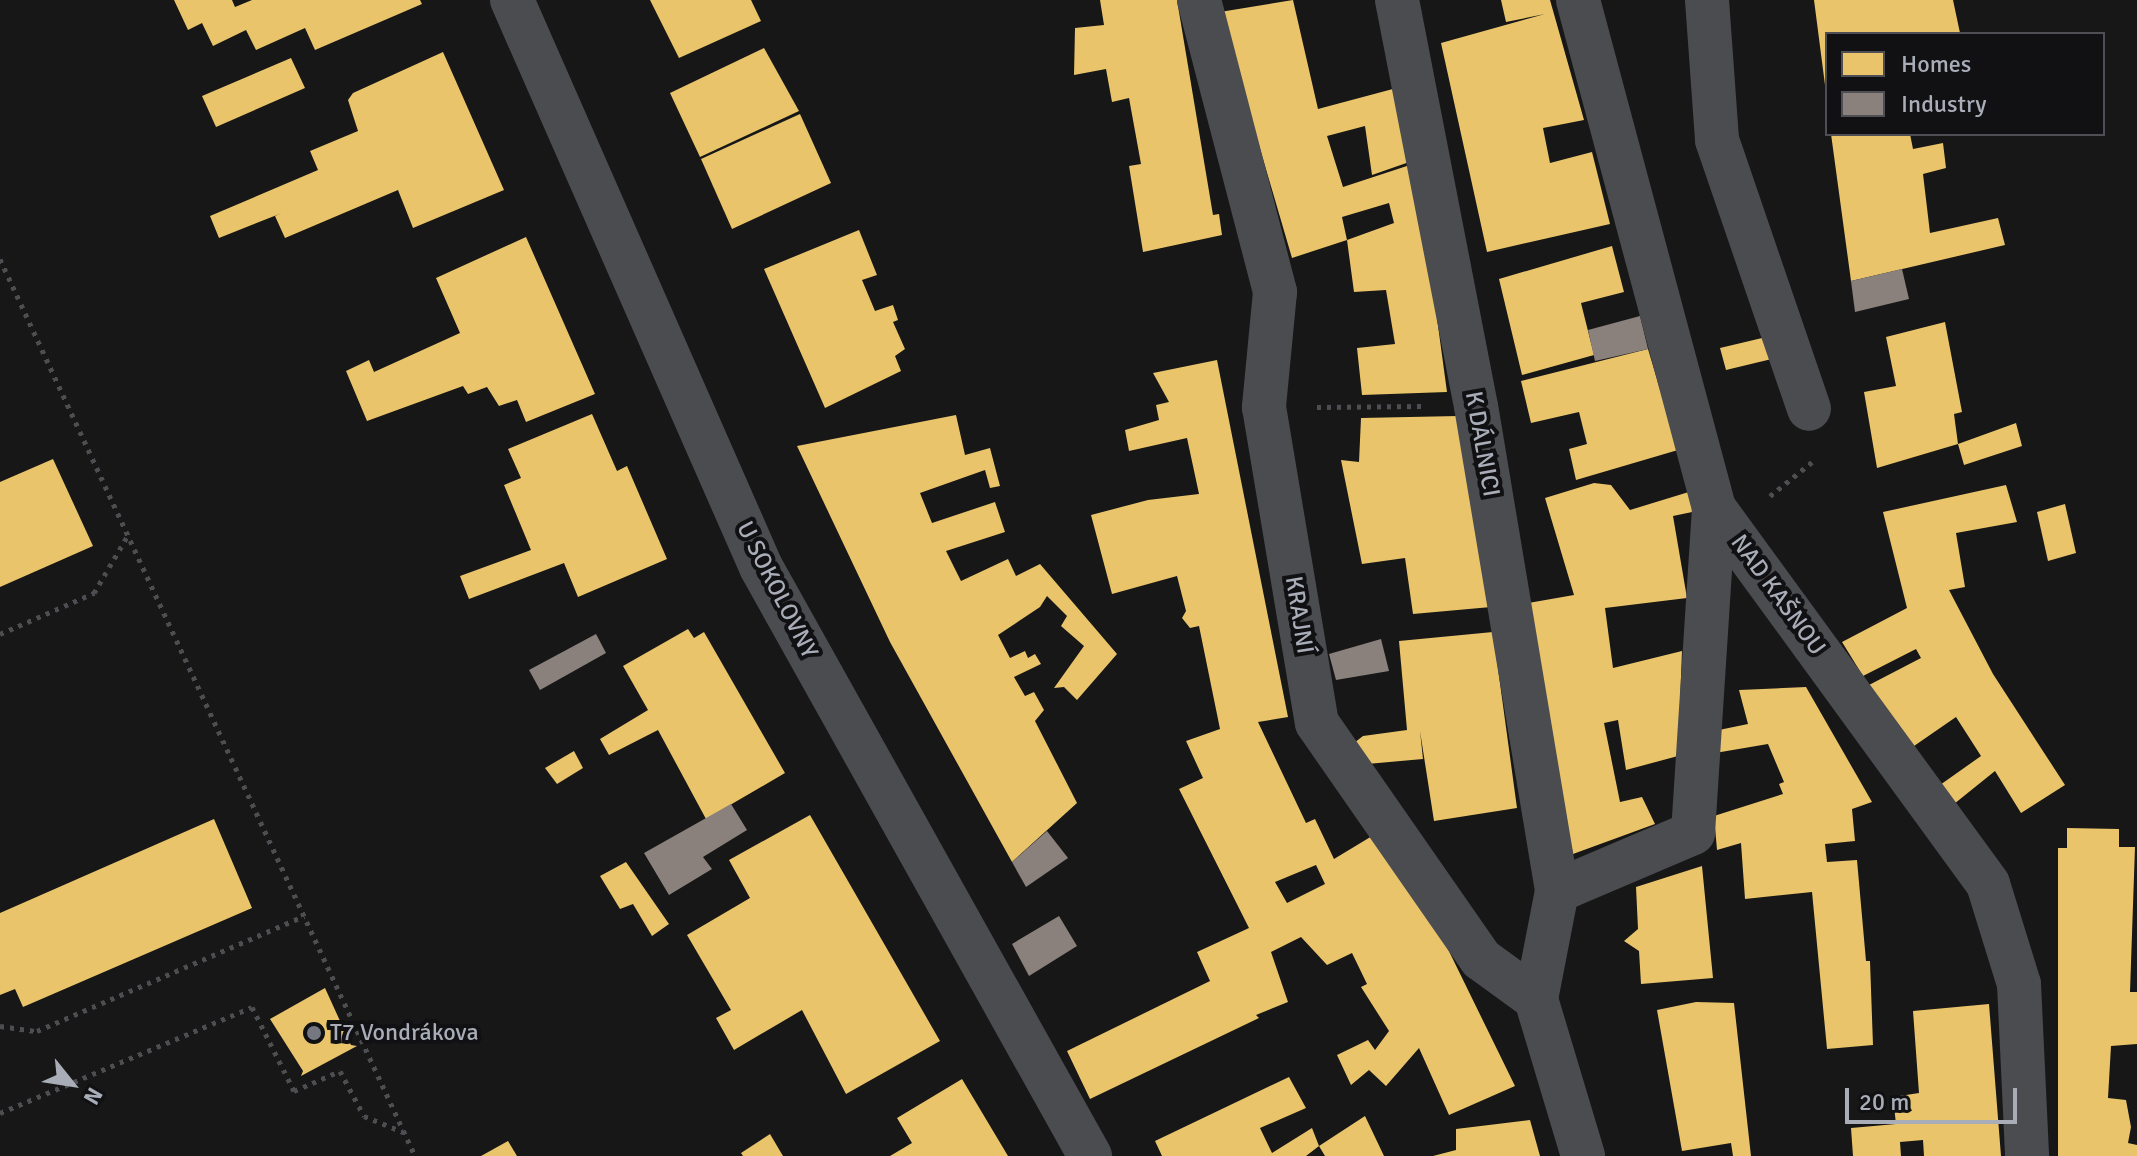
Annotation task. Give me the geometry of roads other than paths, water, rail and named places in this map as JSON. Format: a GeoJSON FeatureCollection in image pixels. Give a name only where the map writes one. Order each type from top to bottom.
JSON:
{"type":"FeatureCollection","features":[{"type":"Feature","properties":{"kind":"street","name":"U SOKOLOVNY"},"geometry":{"type":"LineString","coordinates":[[512,0],[761,567],[1090,1156]]}},
{"type":"Feature","properties":{"kind":"street","name":"KRAJNÍ"},"geometry":{"type":"LineString","coordinates":[[1199,0],[1275,292],[1264,407],[1317,723],[1481,959],[1536,999]]}},
{"type":"Feature","properties":{"kind":"street","name":"K DÁLNICI"},"geometry":{"type":"LineString","coordinates":[[1397,0],[1476,406],[1557,891],[1536,999]]}},
{"type":"Feature","properties":{"kind":"street","name":"NAD KAŠNOU"},"geometry":{"type":"LineString","coordinates":[[1578,0],[1722,518],[1988,884],[2019,984],[2027,1156]]}},
{"type":"Feature","properties":{"kind":"street"},"geometry":{"type":"LineString","coordinates":[[1707,0],[1717,140],[1809,409]]}},
{"type":"Feature","properties":{"kind":"street"},"geometry":{"type":"LineString","coordinates":[[1557,891],[1693,833],[1722,518]]}},
{"type":"Feature","properties":{"kind":"street"},"geometry":{"type":"LineString","coordinates":[[1536,999],[1583,1156]]}},
{"type":"Feature","properties":{"kind":"place","name":"T7 Vondrákova"},"geometry":{"type":"Point","coordinates":[314,1033]}}]}
